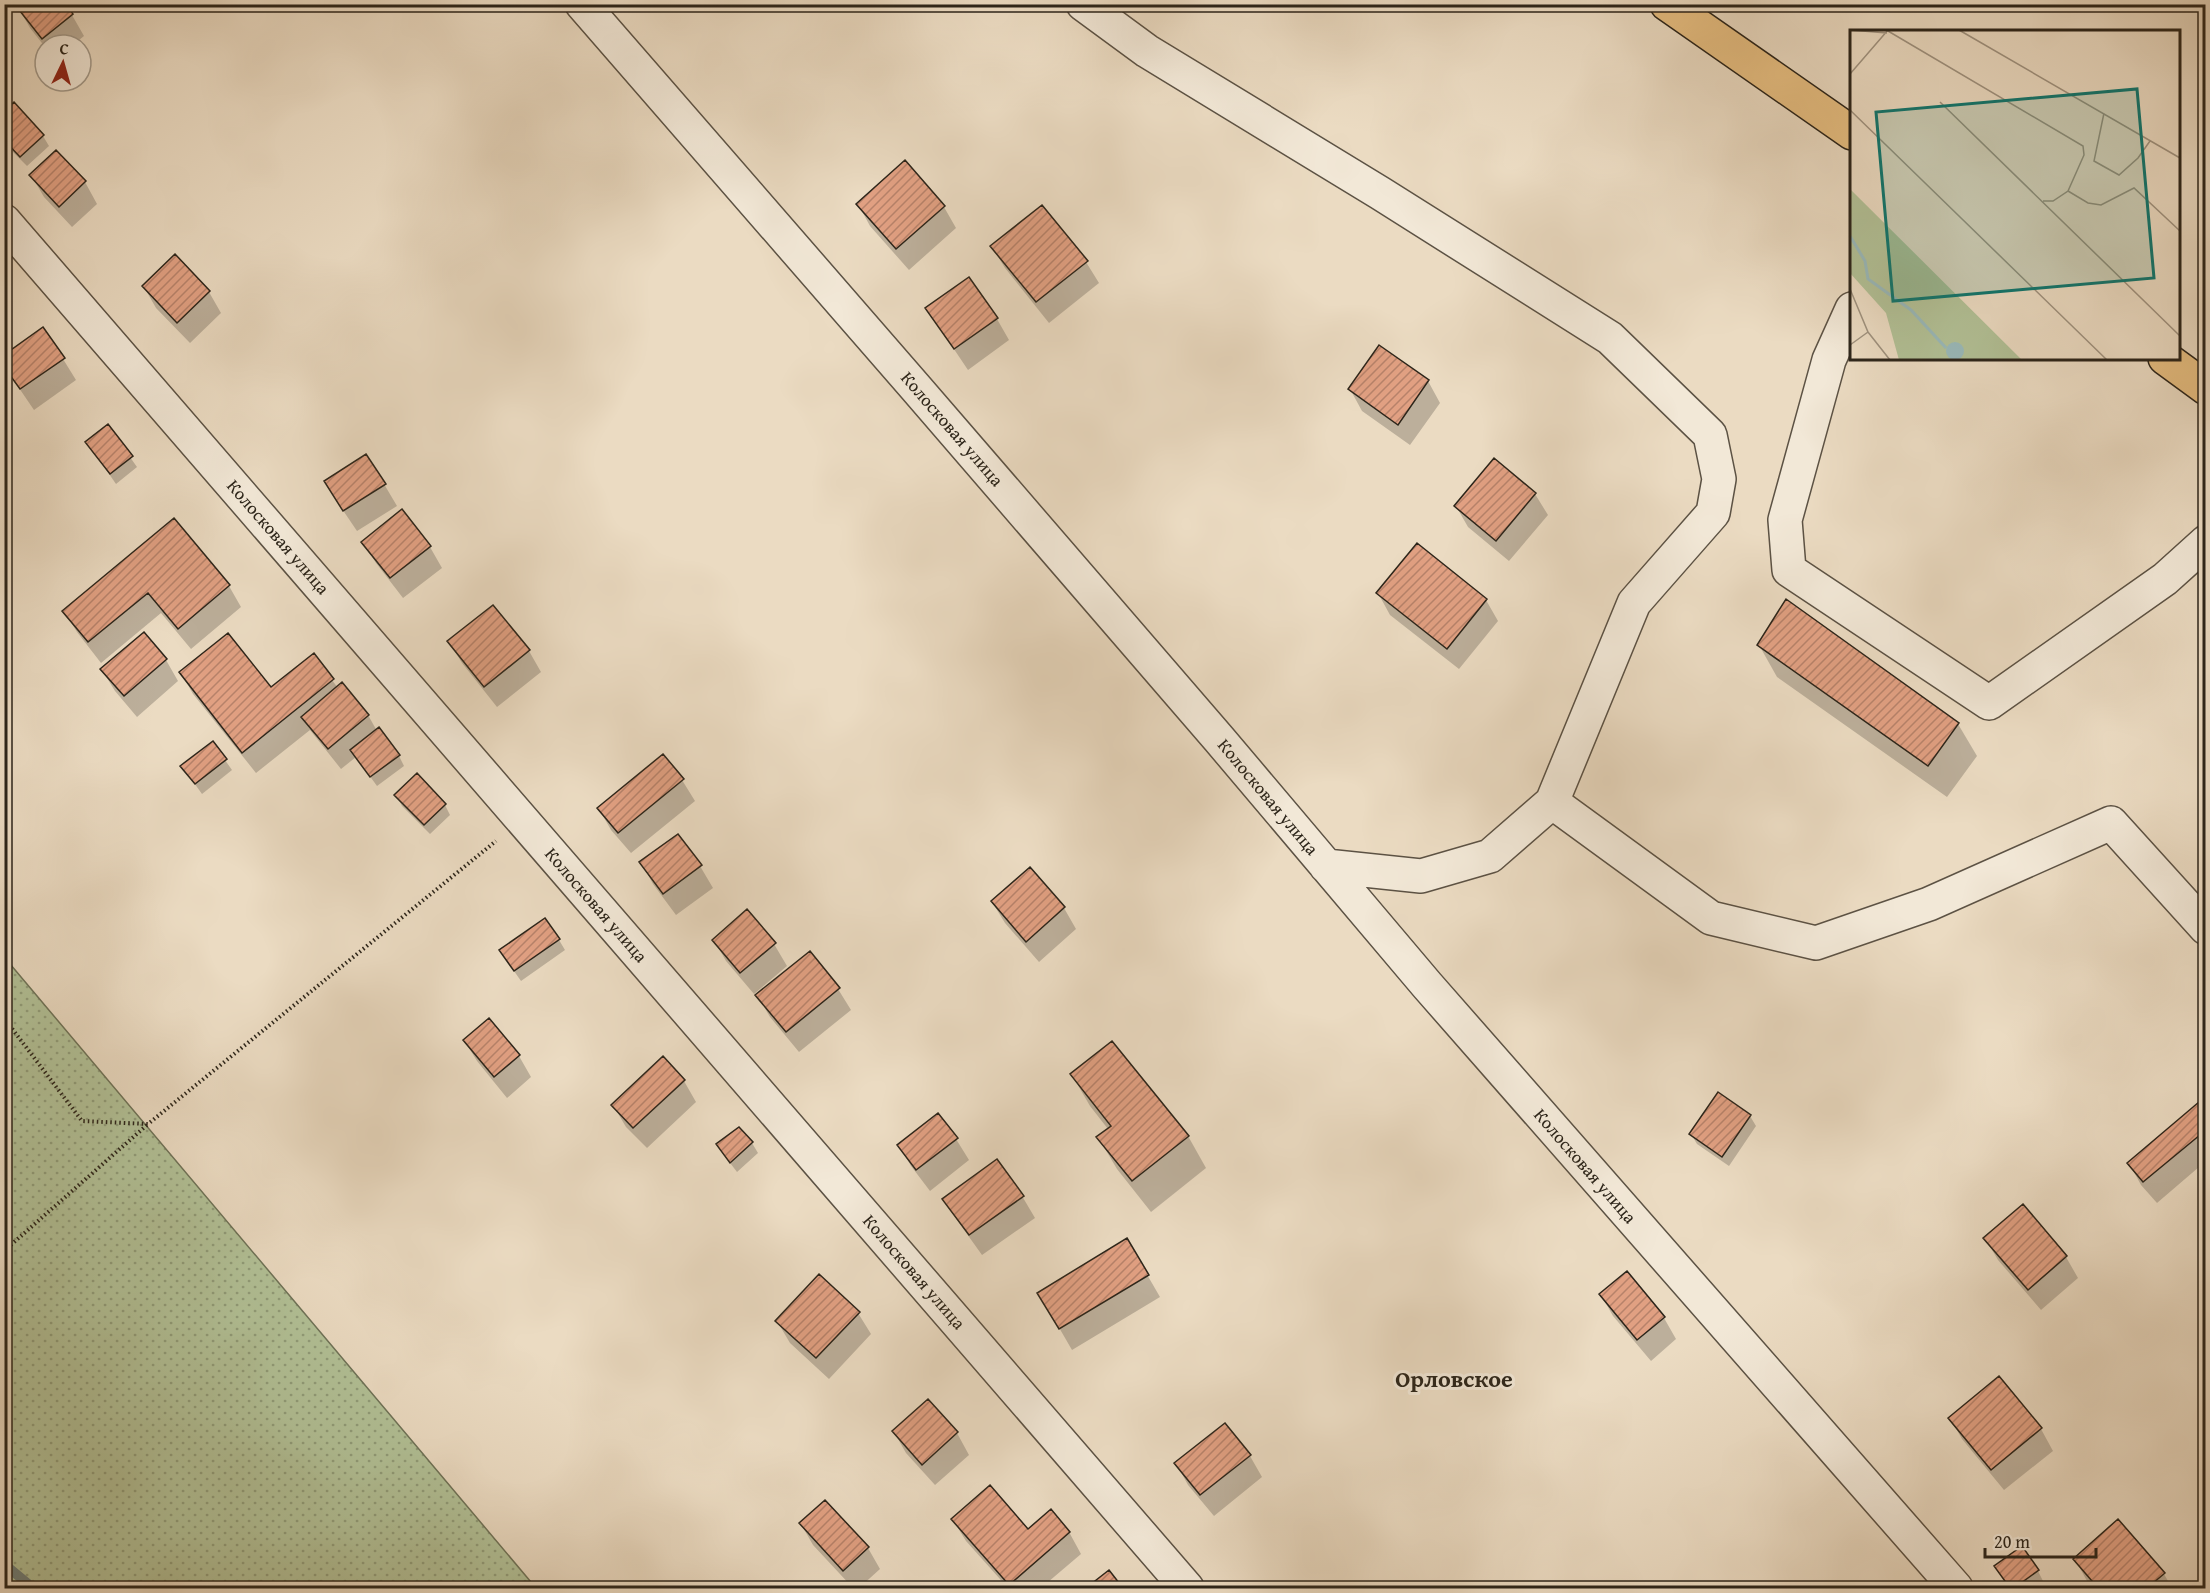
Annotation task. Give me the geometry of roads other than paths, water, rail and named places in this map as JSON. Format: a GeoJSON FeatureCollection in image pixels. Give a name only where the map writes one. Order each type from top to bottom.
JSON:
{"type":"FeatureCollection","features":[{"type":"Feature","properties":{"kind":"main road"},"geometry":{"type":"LineString","coordinates":[[1667,4],[1850,133]]}},
{"type":"Feature","properties":{"kind":"main road"},"geometry":{"type":"LineString","coordinates":[[2168,360],[2205,388]]}},
{"type":"Feature","properties":{"kind":"street","name":"Колосковая улица"},"geometry":{"type":"LineString","coordinates":[[582,4],[932,406],[1435,994],[1956,1588]]}},
{"type":"Feature","properties":{"kind":"street"},"geometry":{"type":"LineString","coordinates":[[1083,4],[1147,51],[1370,187],[1610,338],[1710,435],[1719,479],[1713,513],[1634,603],[1552,802],[1490,856],[1421,876],[1326,866]]}},
{"type":"Feature","properties":{"kind":"street","name":"Колосковая улица"},"geometry":{"type":"LineString","coordinates":[[4,221],[1188,1588]]}},
{"type":"Feature","properties":{"kind":"street"},"geometry":{"type":"LineString","coordinates":[[1850,311],[1829,360],[1785,520],[1789,570],[1989,703],[2165,579],[2205,542]]}},
{"type":"Feature","properties":{"kind":"street"},"geometry":{"type":"LineString","coordinates":[[1552,802],[1711,918],[1816,943],[1929,904],[2111,824],[2205,928]]}},
{"type":"Feature","properties":{"kind":"waterway"},"geometry":{"type":"LineString","coordinates":[[4,1564],[33,1588]]}},
{"type":"Feature","properties":{"kind":"district","name":"Орловское"},"geometry":{"type":"Point","coordinates":[1454,1379]}}]}
